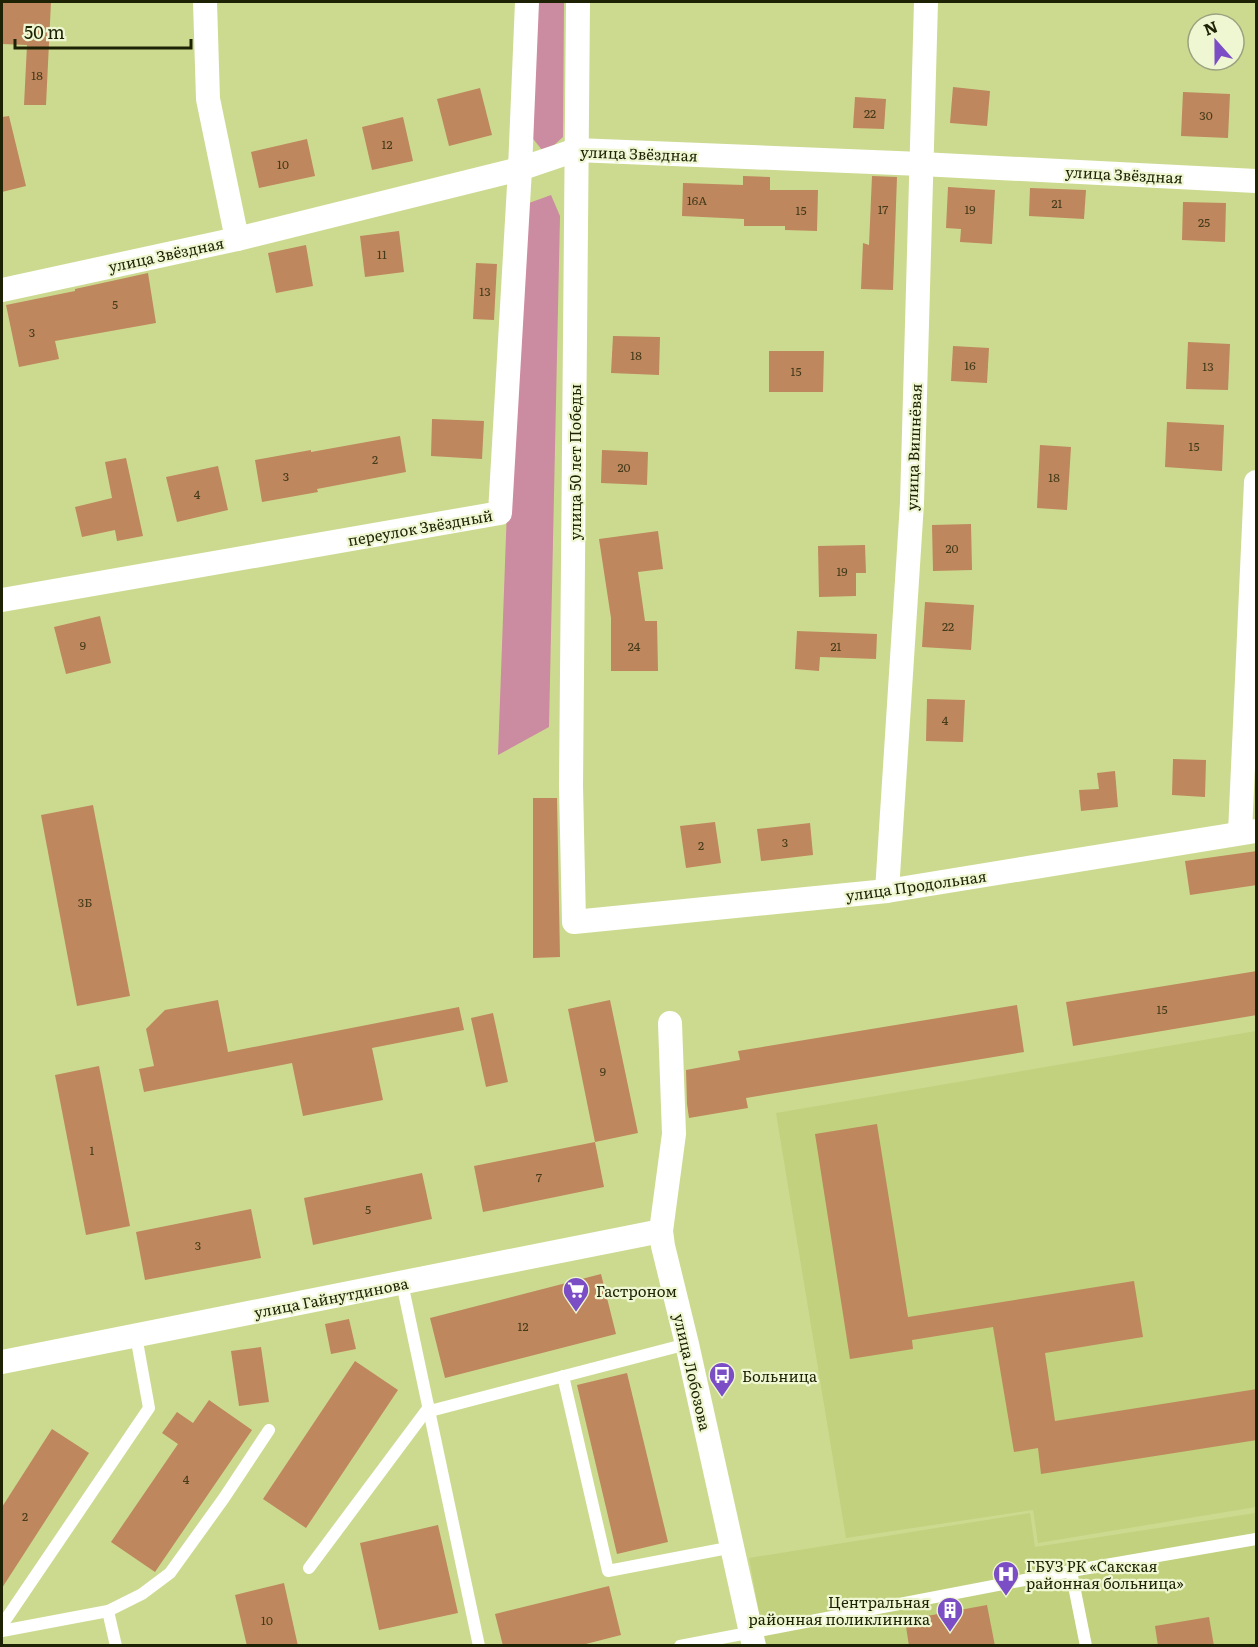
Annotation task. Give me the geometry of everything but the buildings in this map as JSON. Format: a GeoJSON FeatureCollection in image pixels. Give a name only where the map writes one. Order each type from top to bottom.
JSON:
{"type":"FeatureCollection","features":[{"type":"Feature","properties":{"kind":"street"},"geometry":{"type":"LineString","coordinates":[[205,2],[208,99],[237,238]]}},
{"type":"Feature","properties":{"kind":"street"},"geometry":{"type":"LineString","coordinates":[[520,169],[527,2]]}},
{"type":"Feature","properties":{"kind":"street","name":"улица 50 лет Победы"},"geometry":{"type":"LineString","coordinates":[[574,922],[571,786],[578,2]]}},
{"type":"Feature","properties":{"kind":"street","name":"улица Вишнёвая"},"geometry":{"type":"LineString","coordinates":[[887,891],[912,503],[926,2]]}},
{"type":"Feature","properties":{"kind":"street","name":"улица Звёздная"},"geometry":{"type":"LineString","coordinates":[[2,290],[237,238],[520,169],[576,150],[1257,181]]}},
{"type":"Feature","properties":{"kind":"street","name":"переулок Звёздный"},"geometry":{"type":"LineString","coordinates":[[2,600],[500,513],[520,169]]}},
{"type":"Feature","properties":{"kind":"street"},"geometry":{"type":"LineString","coordinates":[[1248,832],[1257,482]]}},
{"type":"Feature","properties":{"kind":"street","name":"улица Продольная"},"geometry":{"type":"LineString","coordinates":[[574,922],[887,891],[1248,832]]}},
{"type":"Feature","properties":{"kind":"street","name":"улица Лобозова"},"geometry":{"type":"LineString","coordinates":[[670,1023],[674,1134],[662,1226],[663,1246],[753,1638]]}},
{"type":"Feature","properties":{"kind":"street","name":"улица Гайнутдинова"},"geometry":{"type":"LineString","coordinates":[[2,1362],[402,1282],[662,1226]]}},
{"type":"Feature","properties":{"kind":"lane"},"geometry":{"type":"LineString","coordinates":[[402,1282],[479,1646]]}},
{"type":"Feature","properties":{"kind":"lane"},"geometry":{"type":"LineString","coordinates":[[2,1625],[149,1407],[136,1336]]}},
{"type":"Feature","properties":{"kind":"lane"},"geometry":{"type":"LineString","coordinates":[[309,1568],[430,1409],[687,1344]]}},
{"type":"Feature","properties":{"kind":"lane"},"geometry":{"type":"LineString","coordinates":[[563,1376],[608,1571],[733,1546]]}},
{"type":"Feature","properties":{"kind":"lane"},"geometry":{"type":"LineString","coordinates":[[2,1631],[108,1611],[142,1594],[170,1573],[269,1430]]}},
{"type":"Feature","properties":{"kind":"lane"},"geometry":{"type":"LineString","coordinates":[[681,1646],[753,1638],[1071,1571],[1257,1539]]}},
{"type":"Feature","properties":{"kind":"lane"},"geometry":{"type":"LineString","coordinates":[[1071,1571],[1086,1646]]}},
{"type":"Feature","properties":{"kind":"lane"},"geometry":{"type":"LineString","coordinates":[[108,1611],[116,1646]]}},
{"type":"Feature","properties":{"kind":"shaded area"},"geometry":{"type":"Polygon","coordinates":[[[534,2],[564,2],[563,137],[552,147],[542,150],[530,135],[534,2]]]}},
{"type":"Feature","properties":{"kind":"shaded area"},"geometry":{"type":"Polygon","coordinates":[[[551,195],[560,216],[549,727],[498,755],[518,207],[551,195]]]}},
{"type":"Feature","properties":{"kind":"shaded area"},"geometry":{"type":"Polygon","coordinates":[[[1256,1031],[1256,1507],[1038,1543],[1033,1510],[846,1538],[776,1113],[1256,1031]]]}},
{"type":"Feature","properties":{"kind":"shaded area","name":"ГБУЗ РК «Сакская районная больница»"},"geometry":{"type":"Polygon","coordinates":[[[1030,1513],[1035,1547],[1256,1513],[1256,1645],[765,1645],[749,1558],[1030,1513]]]}},
{"type":"Feature","properties":{"kind":"place","name":"Гастроном"},"geometry":{"type":"Point","coordinates":[576,1313]}},
{"type":"Feature","properties":{"kind":"place","name":"Больница"},"geometry":{"type":"Point","coordinates":[722,1398]}},
{"type":"Feature","properties":{"kind":"place","name":"ГБУЗ РК «Сакская районная больница»"},"geometry":{"type":"Point","coordinates":[1006,1597]}},
{"type":"Feature","properties":{"kind":"place","name":"Центральная районная поликлиника"},"geometry":{"type":"Point","coordinates":[950,1633]}}]}
